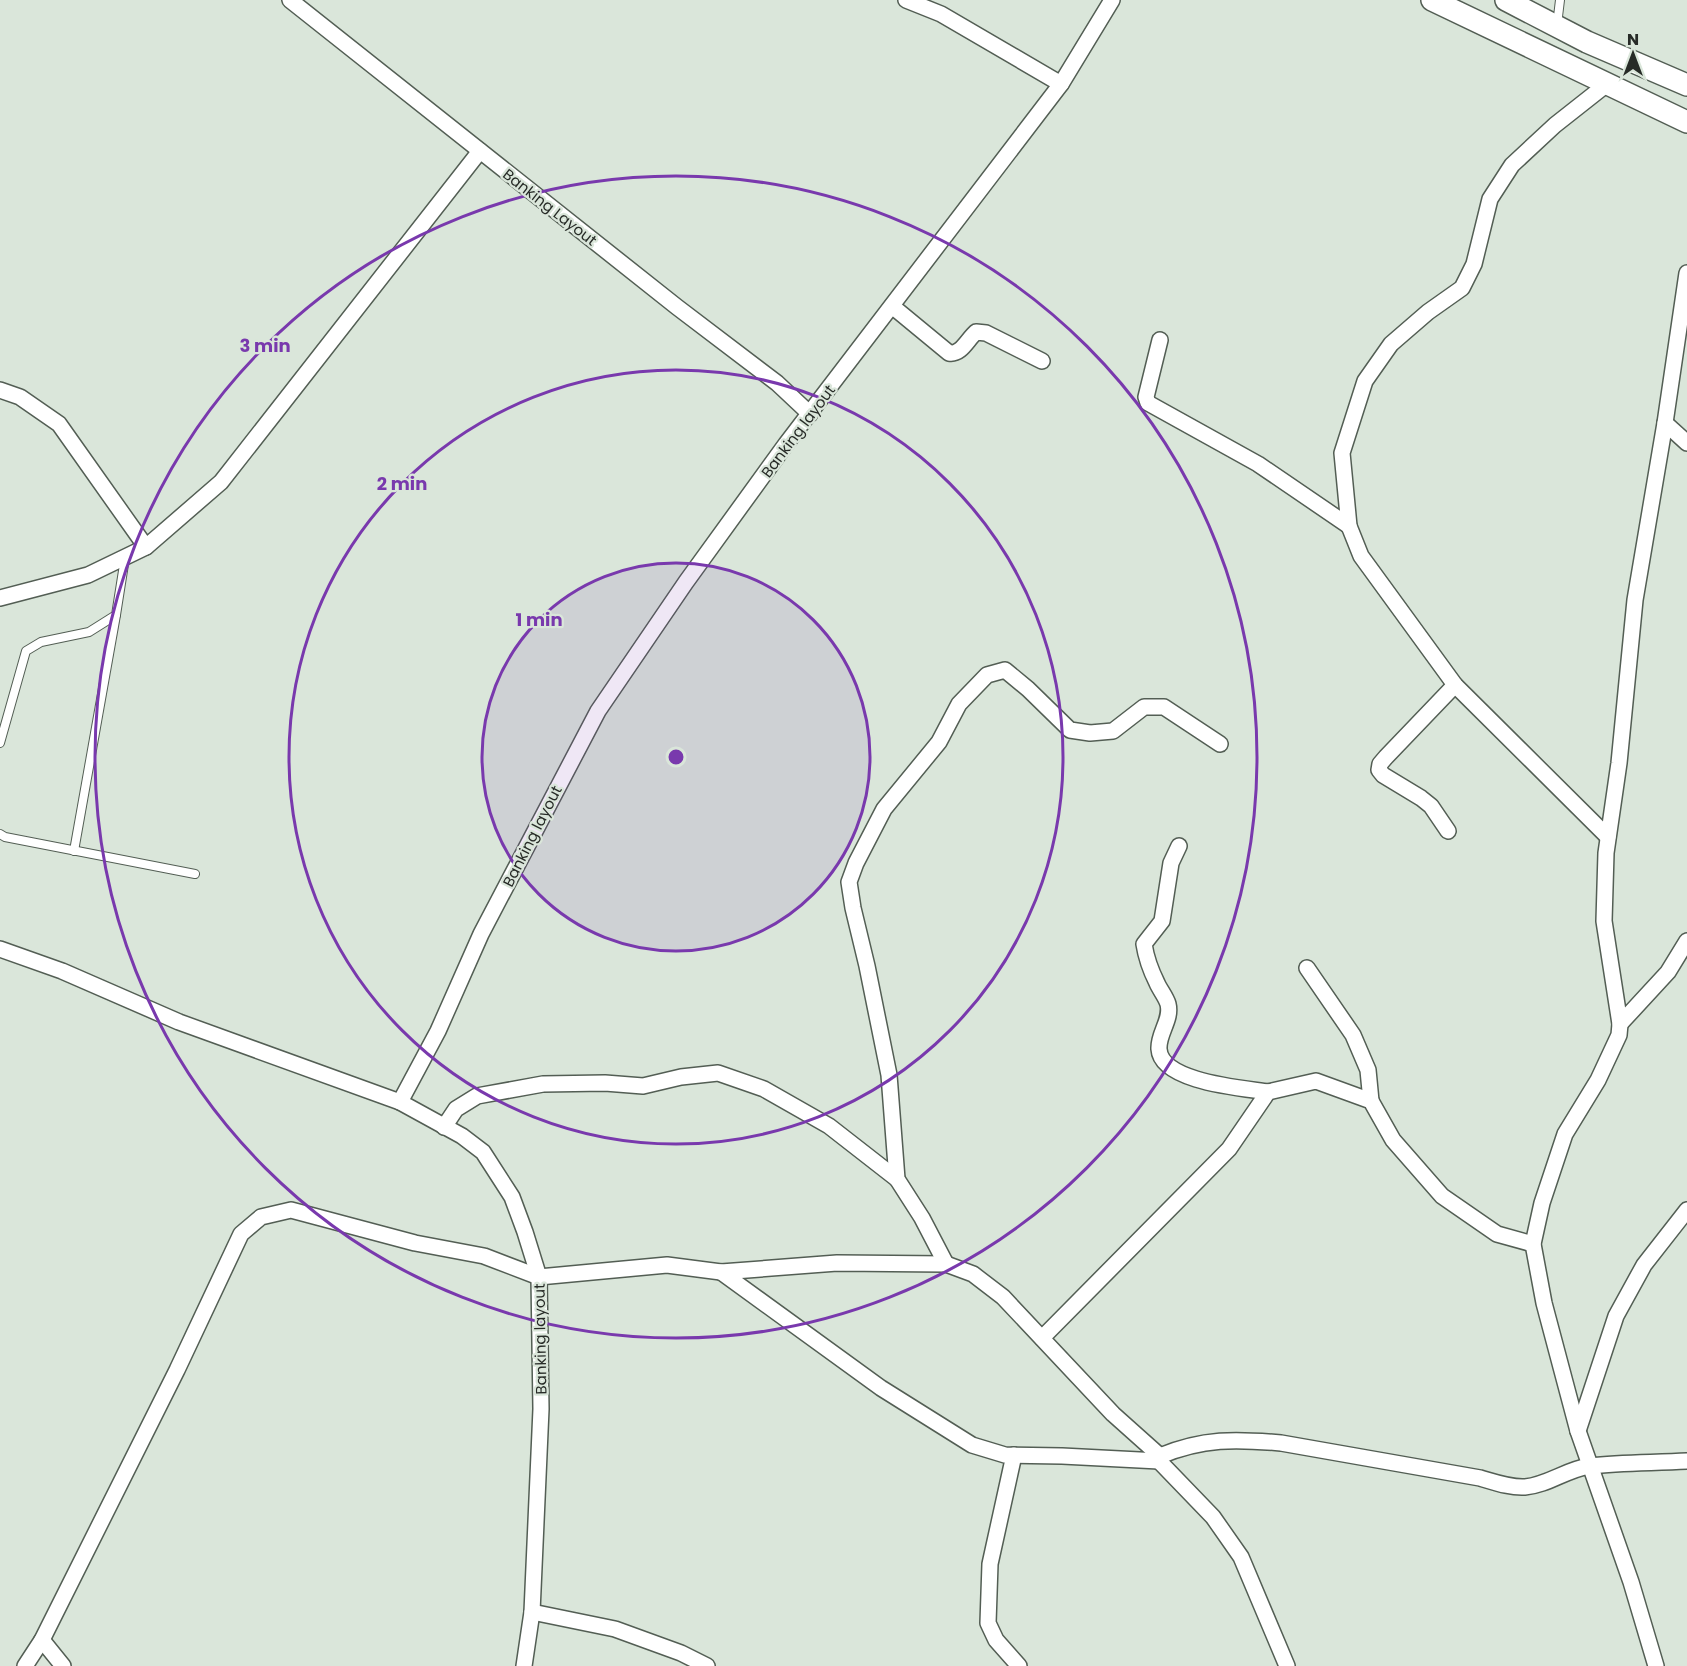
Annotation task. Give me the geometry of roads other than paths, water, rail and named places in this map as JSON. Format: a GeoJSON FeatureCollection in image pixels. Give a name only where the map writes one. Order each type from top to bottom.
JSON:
{"type":"FeatureCollection","features":[{"type":"Feature","properties":{"kind":"main road"},"geometry":{"type":"LineString","coordinates":[[1432,0],[1687,122]]}},
{"type":"Feature","properties":{"kind":"main road"},"geometry":{"type":"LineString","coordinates":[[1506,0],[1587,42],[1687,85]]}},
{"type":"Feature","properties":{"kind":"street","name":"Banking Layout"},"geometry":{"type":"LineString","coordinates":[[290,0],[677,307],[777,383],[810,414]]}},
{"type":"Feature","properties":{"kind":"street"},"geometry":{"type":"LineString","coordinates":[[906,0],[941,14],[1061,84]]}},
{"type":"Feature","properties":{"kind":"street","name":"Banking layout"},"geometry":{"type":"LineString","coordinates":[[524,1666],[532,1612],[541,1409],[539,1277],[512,1197],[483,1152],[400,1102],[438,1031],[481,934],[598,711],[686,582],[810,414],[1061,84],[1112,0]]}},
{"type":"Feature","properties":{"kind":"street"},"geometry":{"type":"LineString","coordinates":[[1607,84],[1555,125],[1512,165],[1490,199],[1474,264],[1462,288],[1428,312],[1391,344],[1365,381],[1342,453],[1348,525],[1361,556],[1455,685],[1608,837]]}},
{"type":"Feature","properties":{"kind":"street"},"geometry":{"type":"LineString","coordinates":[[0,598],[88,575],[146,547],[221,482],[480,151]]}},
{"type":"Feature","properties":{"kind":"street"},"geometry":{"type":"LineString","coordinates":[[1656,1666],[1631,1582],[1578,1431],[1544,1303],[1533,1244],[1542,1203],[1565,1134],[1598,1080],[1619,1035],[1620,1024],[1604,921],[1608,837],[1619,763],[1635,600],[1665,423],[1681,361],[1687,273]]}},
{"type":"Feature","properties":{"kind":"street"},"geometry":{"type":"LineString","coordinates":[[892,306],[949,354],[959,352],[976,332],[986,333],[1042,361]]}},
{"type":"Feature","properties":{"kind":"street"},"geometry":{"type":"LineString","coordinates":[[1160,340],[1146,397],[1148,403],[1258,464],[1348,525]]}},
{"type":"Feature","properties":{"kind":"street"},"geometry":{"type":"LineString","coordinates":[[0,390],[20,397],[59,424],[146,547]]}},
{"type":"Feature","properties":{"kind":"street"},"geometry":{"type":"LineString","coordinates":[[1665,423],[1687,443]]}},
{"type":"Feature","properties":{"kind":"street"},"geometry":{"type":"LineString","coordinates":[[897,1179],[889,1075],[849,882],[856,863],[884,809],[939,742],[959,704],[987,675],[1005,670],[1070,730],[1090,733],[1113,731],[1144,707],[1164,707],[1220,744]]}},
{"type":"Feature","properties":{"kind":"street"},"geometry":{"type":"LineString","coordinates":[[1448,831],[1431,806],[1422,798],[1383,775],[1379,770],[1380,764],[1386,757],[1455,685]]}},
{"type":"Feature","properties":{"kind":"street"},"geometry":{"type":"LineString","coordinates":[[1179,846],[1171,863],[1162,921],[1144,944],[1156,981],[1168,1004],[1168,1018],[1159,1042],[1159,1052],[1164,1064],[1179,1073],[1226,1085],[1268,1092],[1316,1082],[1371,1101]]}},
{"type":"Feature","properties":{"kind":"street"},"geometry":{"type":"LineString","coordinates":[[1620,1024],[1668,972],[1687,941]]}},
{"type":"Feature","properties":{"kind":"street"},"geometry":{"type":"LineString","coordinates":[[0,949],[62,971],[179,1022],[400,1102]]}},
{"type":"Feature","properties":{"kind":"street"},"geometry":{"type":"LineString","coordinates":[[1307,968],[1353,1035],[1368,1070],[1371,1101],[1393,1140],[1442,1196],[1497,1234],[1533,1244]]}},
{"type":"Feature","properties":{"kind":"street"},"geometry":{"type":"LineString","coordinates":[[444,1127],[456,1109],[477,1096],[543,1084],[604,1083],[643,1086],[681,1077],[718,1073],[764,1089],[820,1121],[897,1179],[922,1218],[946,1264]]}},
{"type":"Feature","properties":{"kind":"street"},"geometry":{"type":"LineString","coordinates":[[1042,1338],[1229,1149],[1268,1092]]}},
{"type":"Feature","properties":{"kind":"street"},"geometry":{"type":"LineString","coordinates":[[25,1666],[42,1640],[177,1370],[241,1234],[261,1216],[291,1210],[415,1243],[484,1256],[539,1277],[667,1265],[722,1272],[837,1263],[946,1264],[973,1274],[1003,1297],[1113,1414],[1160,1458],[1213,1517],[1241,1557],[1287,1666]]}},
{"type":"Feature","properties":{"kind":"street"},"geometry":{"type":"LineString","coordinates":[[1578,1431],[1616,1316],[1644,1265],[1687,1210]]}},
{"type":"Feature","properties":{"kind":"street"},"geometry":{"type":"LineString","coordinates":[[722,1272],[881,1388],[972,1445],[1005,1455],[1160,1458],[1185,1446],[1202,1442],[1250,1440],[1281,1443],[1480,1478],[1506,1486],[1525,1487],[1542,1483],[1564,1472],[1589,1466],[1687,1461]]}},
{"type":"Feature","properties":{"kind":"street"},"geometry":{"type":"LineString","coordinates":[[1014,1455],[990,1564],[988,1623],[996,1640],[1019,1666]]}},
{"type":"Feature","properties":{"kind":"street"},"geometry":{"type":"LineString","coordinates":[[532,1612],[615,1629],[681,1653],[707,1666]]}},
{"type":"Feature","properties":{"kind":"street"},"geometry":{"type":"LineString","coordinates":[[42,1640],[63,1666]]}},
{"type":"Feature","properties":{"kind":"lane"},"geometry":{"type":"LineString","coordinates":[[1557,27],[1560,0]]}},
{"type":"Feature","properties":{"kind":"lane"},"geometry":{"type":"LineString","coordinates":[[74,850],[125,557]]}},
{"type":"Feature","properties":{"kind":"lane"},"geometry":{"type":"LineString","coordinates":[[0,743],[26,651],[40,642],[88,632],[116,615]]}},
{"type":"Feature","properties":{"kind":"lane"},"geometry":{"type":"LineString","coordinates":[[0,834],[5,837],[195,874]]}}]}
